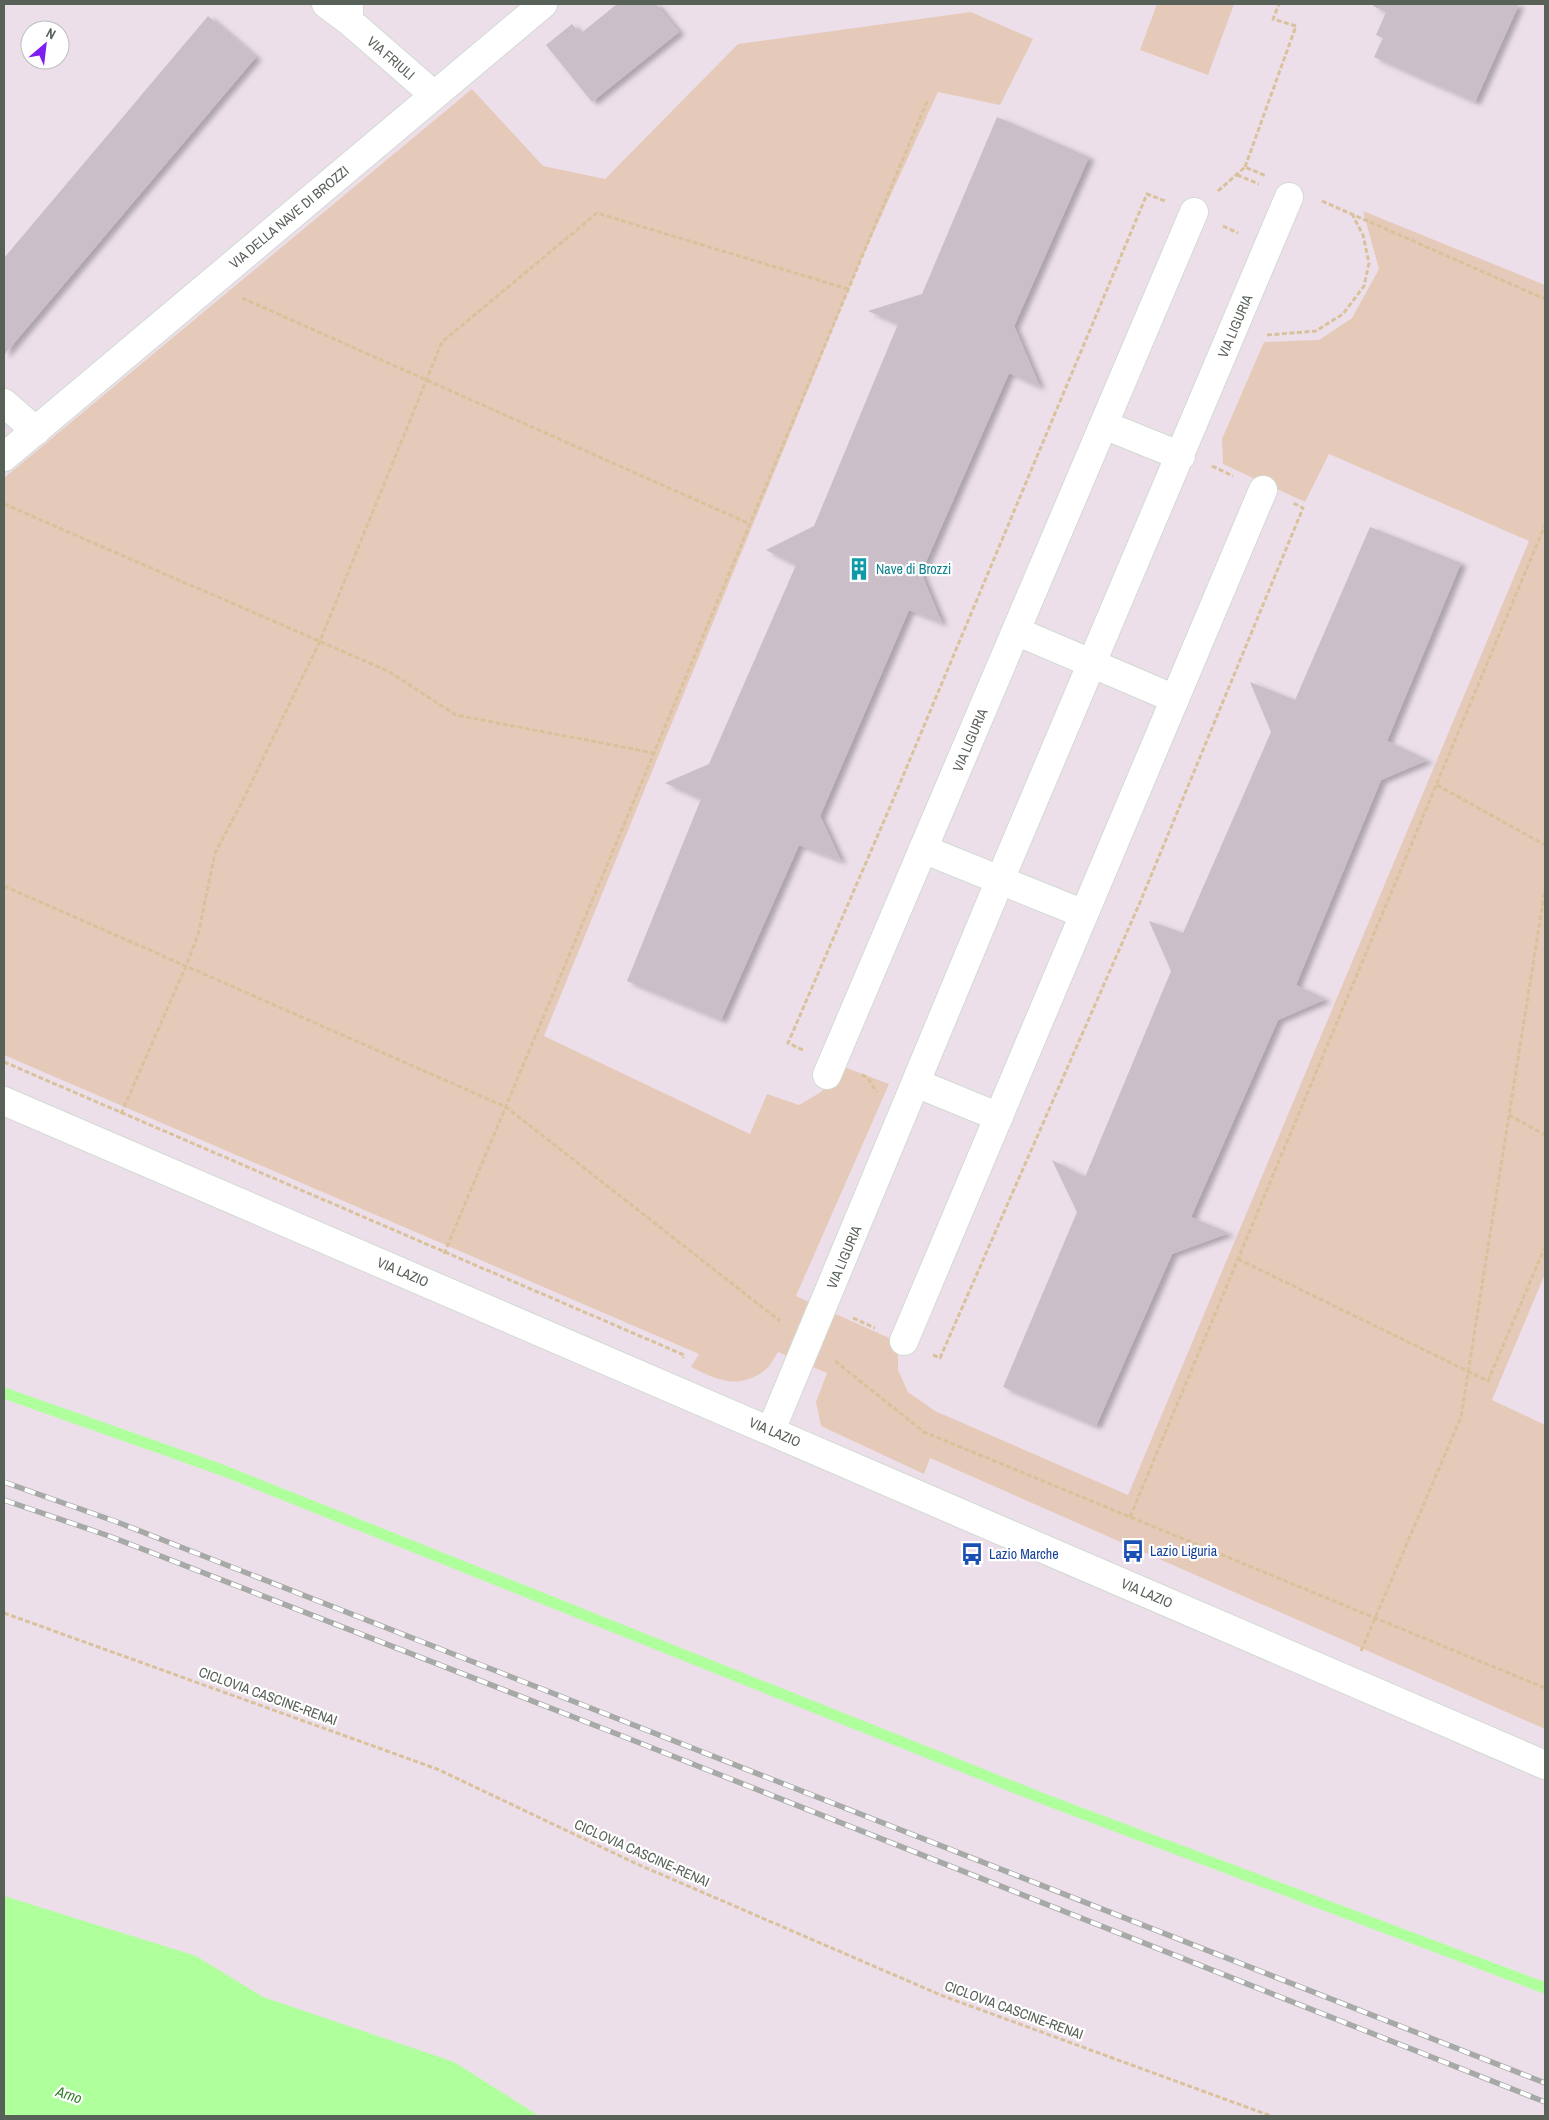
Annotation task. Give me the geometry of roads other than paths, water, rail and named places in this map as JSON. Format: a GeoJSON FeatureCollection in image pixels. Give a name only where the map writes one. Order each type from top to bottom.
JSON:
{"type":"FeatureCollection","features":[{"type":"Feature","properties":{"kind":"street","name":"VIA FRIULI"},"geometry":{"type":"LineString","coordinates":[[326,4],[349,13],[434,94]]}},
{"type":"Feature","properties":{"kind":"street","name":"VIA DELLA NAVE DI BROZZI"},"geometry":{"type":"LineString","coordinates":[[4,457],[543,4]]}},
{"type":"Feature","properties":{"kind":"street","name":"VIA LIGURIA"},"geometry":{"type":"LineString","coordinates":[[771,1430],[1000,880],[1181,456],[1282,188]]}},
{"type":"Feature","properties":{"kind":"street","name":"VIA LIGURIA"},"geometry":{"type":"LineString","coordinates":[[830,1069],[1194,212]]}},
{"type":"Feature","properties":{"kind":"street"},"geometry":{"type":"LineString","coordinates":[[4,403],[36,431]]}},
{"type":"Feature","properties":{"kind":"street"},"geometry":{"type":"LineString","coordinates":[[1104,424],[1181,456]]}},
{"type":"Feature","properties":{"kind":"street"},"geometry":{"type":"LineString","coordinates":[[904,1341],[1263,490]]}},
{"type":"Feature","properties":{"kind":"street"},"geometry":{"type":"LineString","coordinates":[[1016,631],[1175,699]]}},
{"type":"Feature","properties":{"kind":"street"},"geometry":{"type":"LineString","coordinates":[[923,849],[1084,914]]}},
{"type":"Feature","properties":{"kind":"street"},"geometry":{"type":"LineString","coordinates":[[916,1083],[999,1117]]}},
{"type":"Feature","properties":{"kind":"street","name":"VIA LAZIO"},"geometry":{"type":"LineString","coordinates":[[4,1101],[1545,1765]]}},
{"type":"Feature","properties":{"kind":"water","name":"Arno"},"geometry":{"type":"Polygon","coordinates":[[[4,1896],[196,1956],[263,1997],[454,2062],[539,2116],[4,2116],[4,1896]]]}},
{"type":"Feature","properties":{"kind":"waterway"},"geometry":{"type":"LineString","coordinates":[[4,1393],[222,1470],[1041,1798],[1545,1988]]}},
{"type":"Feature","properties":{"kind":"railway"},"geometry":{"type":"LineString","coordinates":[[4,1482],[117,1522],[1545,2083]]}},
{"type":"Feature","properties":{"kind":"railway"},"geometry":{"type":"LineString","coordinates":[[4,1500],[109,1536],[612,1732],[1545,2102]]}},
{"type":"Feature","properties":{"kind":"place","name":"Nave di Brozzi"},"geometry":{"type":"Point","coordinates":[859,569]}},
{"type":"Feature","properties":{"kind":"place","name":"Lazio Liguria"},"geometry":{"type":"Point","coordinates":[1133,1551]}},
{"type":"Feature","properties":{"kind":"place","name":"Lazio Marche"},"geometry":{"type":"Point","coordinates":[972,1554]}}]}
